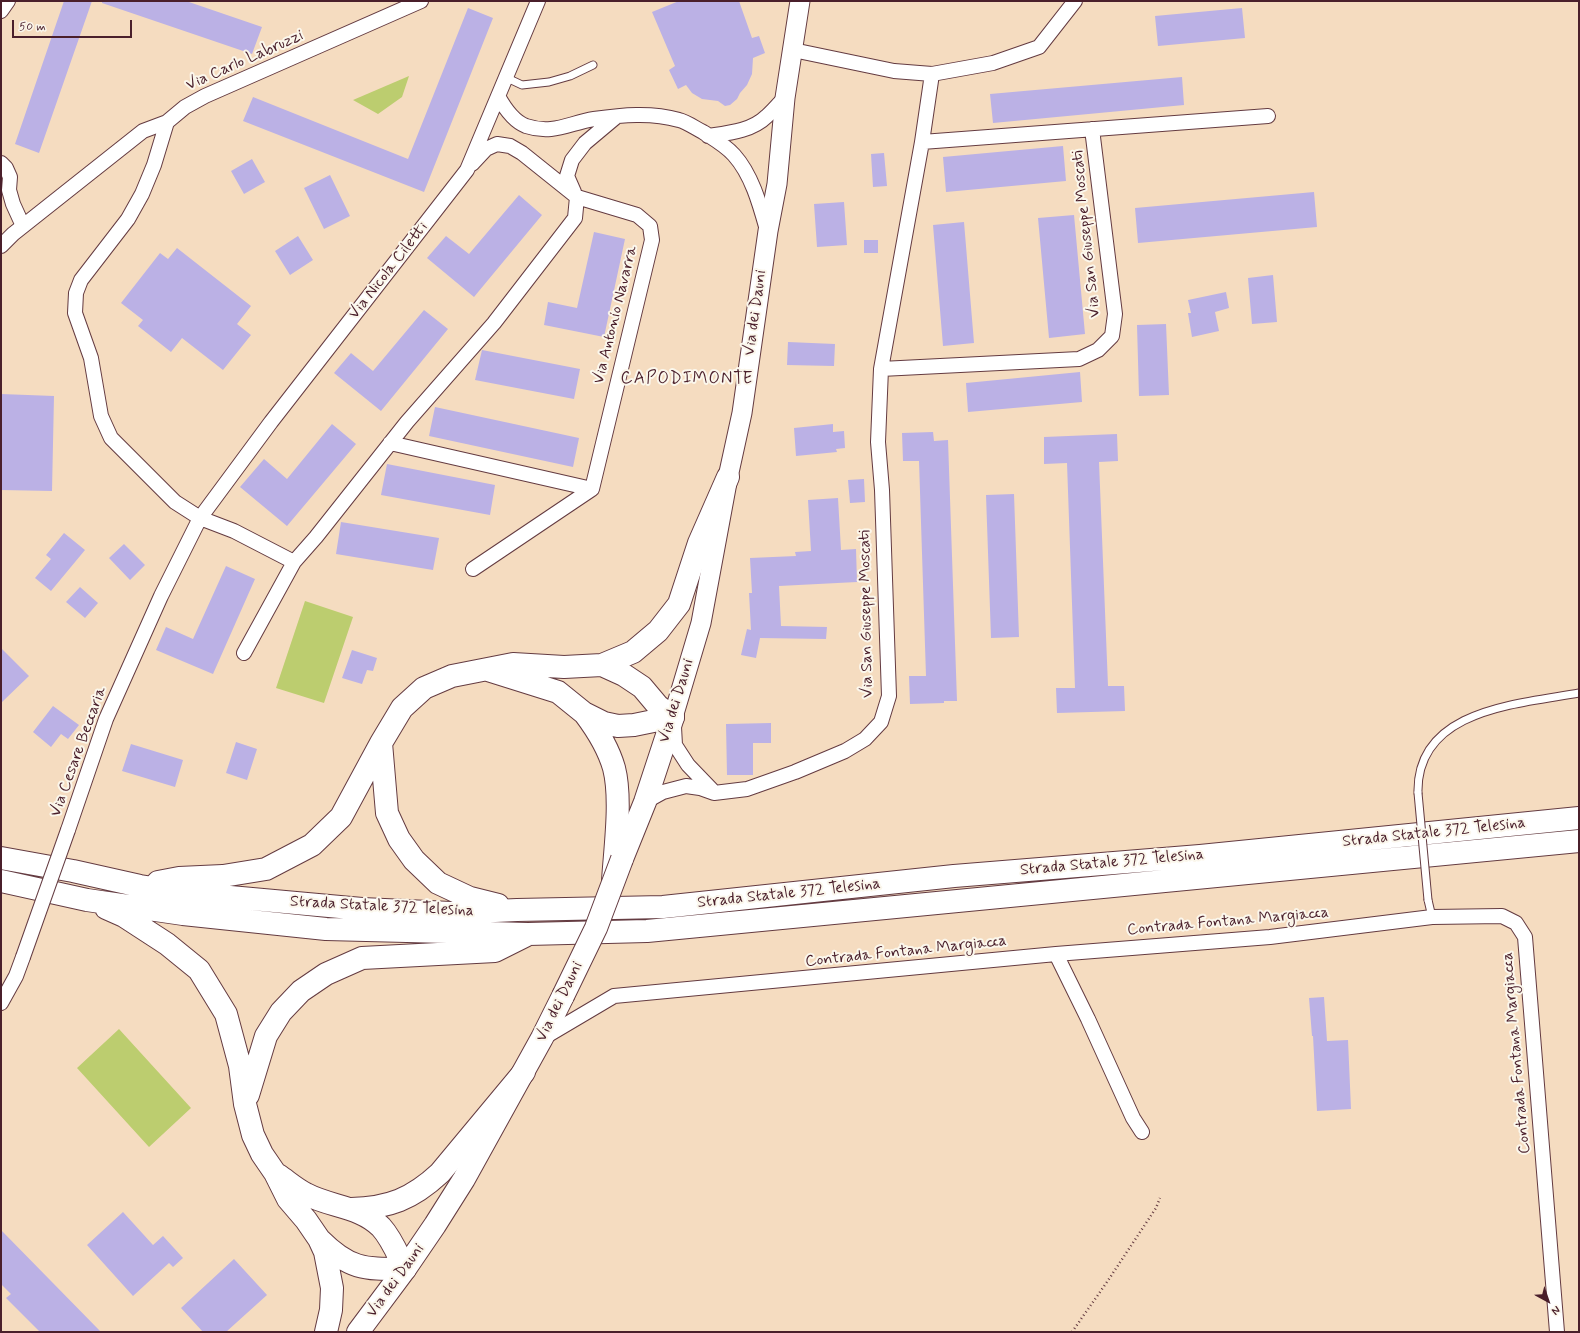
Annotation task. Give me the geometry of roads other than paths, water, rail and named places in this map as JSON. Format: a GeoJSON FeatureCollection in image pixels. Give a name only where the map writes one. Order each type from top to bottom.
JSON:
{"type":"FeatureCollection","features":[{"type":"Feature","properties":{"kind":"main road","name":"Via dei Dauni"},"geometry":{"type":"LineString","coordinates":[[358,1332],[405,1270],[435,1225],[464,1179],[524,1072],[596,928],[645,802],[673,717],[701,623],[728,477],[742,413],[768,231],[777,184],[785,98],[799,2]]}},
{"type":"Feature","properties":{"kind":"main road"},"geometry":{"type":"LineString","coordinates":[[140,886],[179,878],[223,876],[266,869],[312,845],[341,817],[381,743],[402,708],[424,688],[452,676],[513,664],[564,667],[602,665],[632,652],[658,631],[679,604],[698,543],[728,477]]}},
{"type":"Feature","properties":{"kind":"main road"},"geometry":{"type":"LineString","coordinates":[[602,665],[624,675],[642,687],[658,706],[673,717]]}},
{"type":"Feature","properties":{"kind":"main road"},"geometry":{"type":"LineString","coordinates":[[488,670],[558,692],[584,713],[604,723],[618,726],[634,725],[673,717]]}},
{"type":"Feature","properties":{"kind":"main road"},"geometry":{"type":"LineString","coordinates":[[584,713],[604,742],[611,759],[616,779],[617,803],[613,885]]}},
{"type":"Feature","properties":{"kind":"main road"},"geometry":{"type":"LineString","coordinates":[[381,743],[387,813],[399,839],[414,860],[438,883],[470,898],[517,910]]}},
{"type":"Feature","properties":{"kind":"main road","name":"Strada Statale 372 Telesina"},"geometry":{"type":"LineString","coordinates":[[1,858],[73,871],[140,886],[193,894],[362,909],[451,913],[664,907],[954,876],[1200,856],[1579,818]]}},
{"type":"Feature","properties":{"kind":"main road","name":"Strada Statale 372 Telesina"},"geometry":{"type":"LineString","coordinates":[[1,881],[87,900],[183,914],[326,930],[528,934],[647,932],[1579,841]]}},
{"type":"Feature","properties":{"kind":"main road"},"geometry":{"type":"LineString","coordinates":[[87,900],[124,916],[167,944],[200,970],[226,1014],[240,1066],[245,1104],[253,1136],[262,1154],[275,1173],[288,1199],[306,1220],[319,1239],[334,1254],[355,1265],[375,1269],[405,1270],[389,1238],[382,1228],[368,1217],[306,1194],[275,1173]]}},
{"type":"Feature","properties":{"kind":"main road"},"geometry":{"type":"LineString","coordinates":[[245,1104],[257,1061],[266,1036],[281,1012],[301,991],[326,974],[362,958],[495,951],[528,934]]}},
{"type":"Feature","properties":{"kind":"main road"},"geometry":{"type":"LineString","coordinates":[[349,1209],[381,1207],[398,1202],[414,1195],[427,1186],[440,1173],[524,1072]]}},
{"type":"Feature","properties":{"kind":"main road"},"geometry":{"type":"LineString","coordinates":[[319,1239],[329,1266],[332,1288],[331,1310],[326,1332]]}},
{"type":"Feature","properties":{"kind":"street"},"geometry":{"type":"LineString","coordinates":[[1,11],[8,1]]}},
{"type":"Feature","properties":{"kind":"street","name":"Via Carlo Labruzzi"},"geometry":{"type":"LineString","coordinates":[[1,246],[143,131],[167,122],[185,107],[205,96],[421,1]]}},
{"type":"Feature","properties":{"kind":"street","name":"Via Nicola Ciletti"},"geometry":{"type":"LineString","coordinates":[[200,518],[271,422],[466,170],[538,1]]}},
{"type":"Feature","properties":{"kind":"street"},"geometry":{"type":"LineString","coordinates":[[793,50],[894,71],[932,74],[993,63],[1039,47],[1075,1]]}},
{"type":"Feature","properties":{"kind":"street","name":"Via San Giuseppe Moscati"},"geometry":{"type":"LineString","coordinates":[[645,802],[663,792],[686,786],[700,788],[714,793],[747,789],[795,772],[845,751],[865,739],[881,722],[889,696],[882,490],[878,442],[881,369],[922,142],[932,74]]}},
{"type":"Feature","properties":{"kind":"street"},"geometry":{"type":"LineString","coordinates":[[498,96],[506,110],[516,119],[525,125],[539,129],[552,130],[592,119],[637,114],[679,120],[720,142],[735,156],[746,174],[760,205],[768,231]]}},
{"type":"Feature","properties":{"kind":"street"},"geometry":{"type":"LineString","coordinates":[[708,136],[751,127],[767,117],[785,98]]}},
{"type":"Feature","properties":{"kind":"street","name":"Via San Giuseppe Moscati"},"geometry":{"type":"LineString","coordinates":[[922,142],[1268,116]]}},
{"type":"Feature","properties":{"kind":"street"},"geometry":{"type":"LineString","coordinates":[[244,653],[294,562],[316,537],[422,404],[494,323],[575,218],[577,197],[567,176],[572,160],[585,143],[616,117]]}},
{"type":"Feature","properties":{"kind":"street"},"geometry":{"type":"LineString","coordinates":[[167,122],[154,165],[142,194],[128,219],[81,280],[76,294],[75,313],[92,358],[100,416],[111,438],[175,502],[200,518],[234,532],[294,562]]}},
{"type":"Feature","properties":{"kind":"street","name":"Via San Giuseppe Moscati"},"geometry":{"type":"LineString","coordinates":[[881,369],[1078,359],[1098,350],[1112,336],[1115,314],[1092,129]]}},
{"type":"Feature","properties":{"kind":"street","name":"Via Antonio Navarra"},"geometry":{"type":"LineString","coordinates":[[466,170],[486,149],[497,144],[510,146],[522,153],[577,197],[637,215],[650,226],[652,240],[592,489]]}},
{"type":"Feature","properties":{"kind":"street"},"geometry":{"type":"LineString","coordinates":[[1,163],[6,168],[10,178],[9,190],[11,197],[24,226]]}},
{"type":"Feature","properties":{"kind":"street"},"geometry":{"type":"LineString","coordinates":[[390,443],[592,489]]}},
{"type":"Feature","properties":{"kind":"street"},"geometry":{"type":"LineString","coordinates":[[473,569],[592,489]]}},
{"type":"Feature","properties":{"kind":"street","name":"Via Cesare Beccaria"},"geometry":{"type":"LineString","coordinates":[[1,1003],[16,976],[106,719],[161,596],[200,518]]}},
{"type":"Feature","properties":{"kind":"street"},"geometry":{"type":"LineString","coordinates":[[673,717],[675,745],[688,765],[714,793]]}},
{"type":"Feature","properties":{"kind":"street","name":"Contrada Fontana Margiacca"},"geometry":{"type":"LineString","coordinates":[[542,1038],[614,996],[1056,954],[1270,937],[1432,917],[1502,916],[1516,923],[1525,937],[1557,1332]]}},
{"type":"Feature","properties":{"kind":"street"},"geometry":{"type":"LineString","coordinates":[[1056,954],[1088,1019],[1129,1111],[1142,1132]]}},
{"type":"Feature","properties":{"kind":"lane"},"geometry":{"type":"LineString","coordinates":[[505,77],[522,85],[548,82],[570,76],[592,65]]}},
{"type":"Feature","properties":{"kind":"lane"},"geometry":{"type":"LineString","coordinates":[[1432,917],[1428,900],[1417,781],[1423,760],[1434,742],[1459,722],[1489,709],[1579,693]]}},
{"type":"Feature","properties":{"kind":"district","name":"CAPODIMONTE"},"geometry":{"type":"Point","coordinates":[687,379]}}]}
